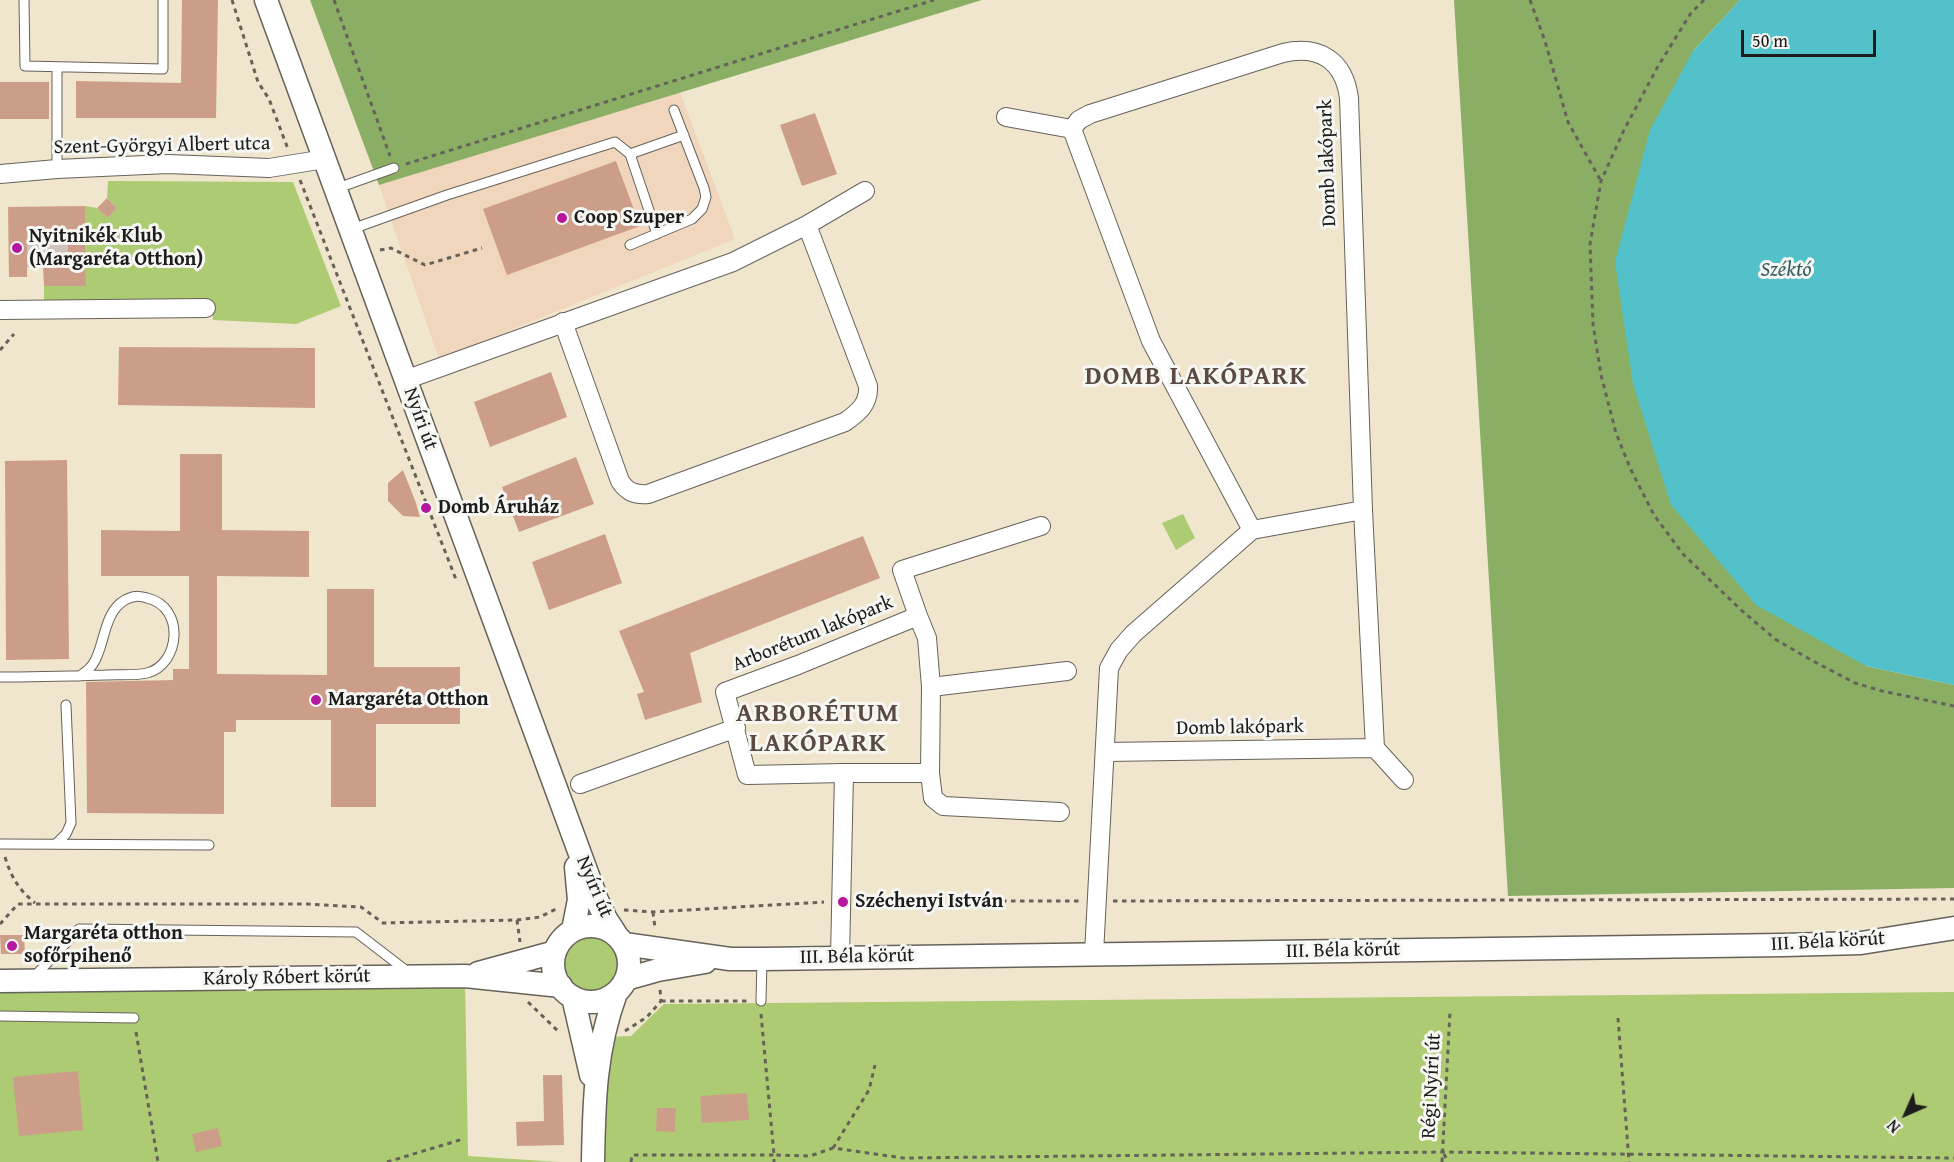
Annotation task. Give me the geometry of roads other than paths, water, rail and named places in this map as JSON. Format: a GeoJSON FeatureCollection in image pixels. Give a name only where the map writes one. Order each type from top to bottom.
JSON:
{"type":"FeatureCollection","features":[{"type":"Feature","properties":{"kind":"street","name":"Nyíri út"},"geometry":{"type":"LineString","coordinates":[[266,0],[597,900],[620,940]]}},
{"type":"Feature","properties":{"kind":"street","name":"Domb lakópark"},"geometry":{"type":"LineString","coordinates":[[1072,129],[1079,120],[1090,114],[1295,51],[1315,52],[1332,61],[1348,87],[1363,510],[1375,748],[1106,752]]}},
{"type":"Feature","properties":{"kind":"street"},"geometry":{"type":"LineString","coordinates":[[1006,117],[1072,129],[1151,341],[1252,530]]}},
{"type":"Feature","properties":{"kind":"street","name":"Szent-Györgyi Albert utca"},"geometry":{"type":"LineString","coordinates":[[0,174],[168,164],[269,168],[325,159]]}},
{"type":"Feature","properties":{"kind":"street"},"geometry":{"type":"LineString","coordinates":[[405,380],[733,262],[807,225],[865,191]]}},
{"type":"Feature","properties":{"kind":"street"},"geometry":{"type":"LineString","coordinates":[[563,322],[620,481],[634,494],[648,494],[845,422],[862,408],[867,399],[868,386],[807,225]]}},
{"type":"Feature","properties":{"kind":"street"},"geometry":{"type":"LineString","coordinates":[[0,310],[207,308]]}},
{"type":"Feature","properties":{"kind":"street"},"geometry":{"type":"LineString","coordinates":[[1094,954],[1106,752],[1107,681],[1109,668],[1119,650],[1133,634],[1252,530],[1363,510]]}},
{"type":"Feature","properties":{"kind":"street","name":"Arborétum lakópark"},"geometry":{"type":"LineString","coordinates":[[1041,526],[902,570],[927,638],[931,687],[930,772],[933,798],[943,806],[1060,812]]}},
{"type":"Feature","properties":{"kind":"street","name":"Arborétum lakópark"},"geometry":{"type":"LineString","coordinates":[[918,616],[725,692],[747,775],[930,772]]}},
{"type":"Feature","properties":{"kind":"street"},"geometry":{"type":"LineString","coordinates":[[931,687],[1067,671]]}},
{"type":"Feature","properties":{"kind":"street"},"geometry":{"type":"LineString","coordinates":[[580,784],[735,728]]}},
{"type":"Feature","properties":{"kind":"street"},"geometry":{"type":"LineString","coordinates":[[1375,748],[1404,780]]}},
{"type":"Feature","properties":{"kind":"street"},"geometry":{"type":"LineString","coordinates":[[840,957],[844,773]]}},
{"type":"Feature","properties":{"kind":"street","name":"Nyíri út"},"geometry":{"type":"LineString","coordinates":[[573,930],[579,900],[574,838]]}},
{"type":"Feature","properties":{"kind":"street"},"geometry":{"type":"LineString","coordinates":[[593,1162],[594,1092],[603,1033],[629,962],[620,940],[607,929],[584,926],[573,930],[559,943],[553,964],[555,976],[567,992],[594,1092]]}},
{"type":"Feature","properties":{"kind":"street","name":"III. Béla körút"},"geometry":{"type":"LineString","coordinates":[[621,986],[658,970],[730,959],[1850,943],[1907,937],[1954,928]]}},
{"type":"Feature","properties":{"kind":"street","name":"III. Béla körút"},"geometry":{"type":"LineString","coordinates":[[620,940],[730,959]]}},
{"type":"Feature","properties":{"kind":"street","name":"Károly Róbert körút"},"geometry":{"type":"LineString","coordinates":[[465,976],[555,952]]}},
{"type":"Feature","properties":{"kind":"street","name":"Károly Róbert körút"},"geometry":{"type":"LineString","coordinates":[[0,981],[465,976],[567,992]]}},
{"type":"Feature","properties":{"kind":"street"},"geometry":{"type":"LineString","coordinates":[[567,992],[584,1001],[595,1002],[606,999],[621,986]]}},
{"type":"Feature","properties":{"kind":"lane"},"geometry":{"type":"LineString","coordinates":[[24,0],[25,66],[163,69],[163,0]]}},
{"type":"Feature","properties":{"kind":"lane"},"geometry":{"type":"LineString","coordinates":[[57,67],[57,169]]}},
{"type":"Feature","properties":{"kind":"lane"},"geometry":{"type":"LineString","coordinates":[[630,245],[692,219],[698,215],[705,203],[704,188],[674,110]]}},
{"type":"Feature","properties":{"kind":"lane"},"geometry":{"type":"LineString","coordinates":[[630,154],[684,135]]}},
{"type":"Feature","properties":{"kind":"lane"},"geometry":{"type":"LineString","coordinates":[[350,230],[447,195],[615,142],[630,154],[657,234]]}},
{"type":"Feature","properties":{"kind":"lane"},"geometry":{"type":"LineString","coordinates":[[335,189],[394,168]]}},
{"type":"Feature","properties":{"kind":"lane"},"geometry":{"type":"LineString","coordinates":[[0,677],[80,676],[148,673],[163,664],[170,652],[174,625],[169,610],[154,600],[134,596],[122,601],[106,627],[95,662],[80,676]]}},
{"type":"Feature","properties":{"kind":"lane"},"geometry":{"type":"LineString","coordinates":[[56,844],[66,834],[71,823],[66,705]]}},
{"type":"Feature","properties":{"kind":"lane"},"geometry":{"type":"LineString","coordinates":[[1,844],[208,845]]}},
{"type":"Feature","properties":{"kind":"lane"},"geometry":{"type":"LineString","coordinates":[[30,981],[78,929],[356,932],[415,977]]}},
{"type":"Feature","properties":{"kind":"lane"},"geometry":{"type":"LineString","coordinates":[[761,1002],[762,959]]}},
{"type":"Feature","properties":{"kind":"lane"},"geometry":{"type":"LineString","coordinates":[[0,1016],[134,1018]]}},
{"type":"Feature","properties":{"kind":"water","name":"Széktó"},"geometry":{"type":"Polygon","coordinates":[[[1740,0],[1954,0],[1954,685],[1866,666],[1756,605],[1671,505],[1633,384],[1615,262],[1650,130],[1693,51],[1740,0]]]}},
{"type":"Feature","properties":{"kind":"place","name":"Coop Szuper"},"geometry":{"type":"Point","coordinates":[562,218]}},
{"type":"Feature","properties":{"kind":"place","name":"Nyitnikék Klub (Margaréta Otthon)"},"geometry":{"type":"Point","coordinates":[17,248]}},
{"type":"Feature","properties":{"kind":"place","name":"Domb Áruház"},"geometry":{"type":"Point","coordinates":[426,508]}},
{"type":"Feature","properties":{"kind":"place","name":"Margaréta Otthon"},"geometry":{"type":"Point","coordinates":[316,700]}},
{"type":"Feature","properties":{"kind":"place","name":"Széchenyi István"},"geometry":{"type":"Point","coordinates":[843,902]}},
{"type":"Feature","properties":{"kind":"place","name":"Margaréta otthon sofőrpihenő"},"geometry":{"type":"Point","coordinates":[12,946]}},
{"type":"Feature","properties":{"kind":"district","name":"DOMB LAKÓPARK"},"geometry":{"type":"Point","coordinates":[1196,377]}},
{"type":"Feature","properties":{"kind":"district","name":"ARBORÉTUM LAKÓPARK"},"geometry":{"type":"Point","coordinates":[818,729]}}]}
